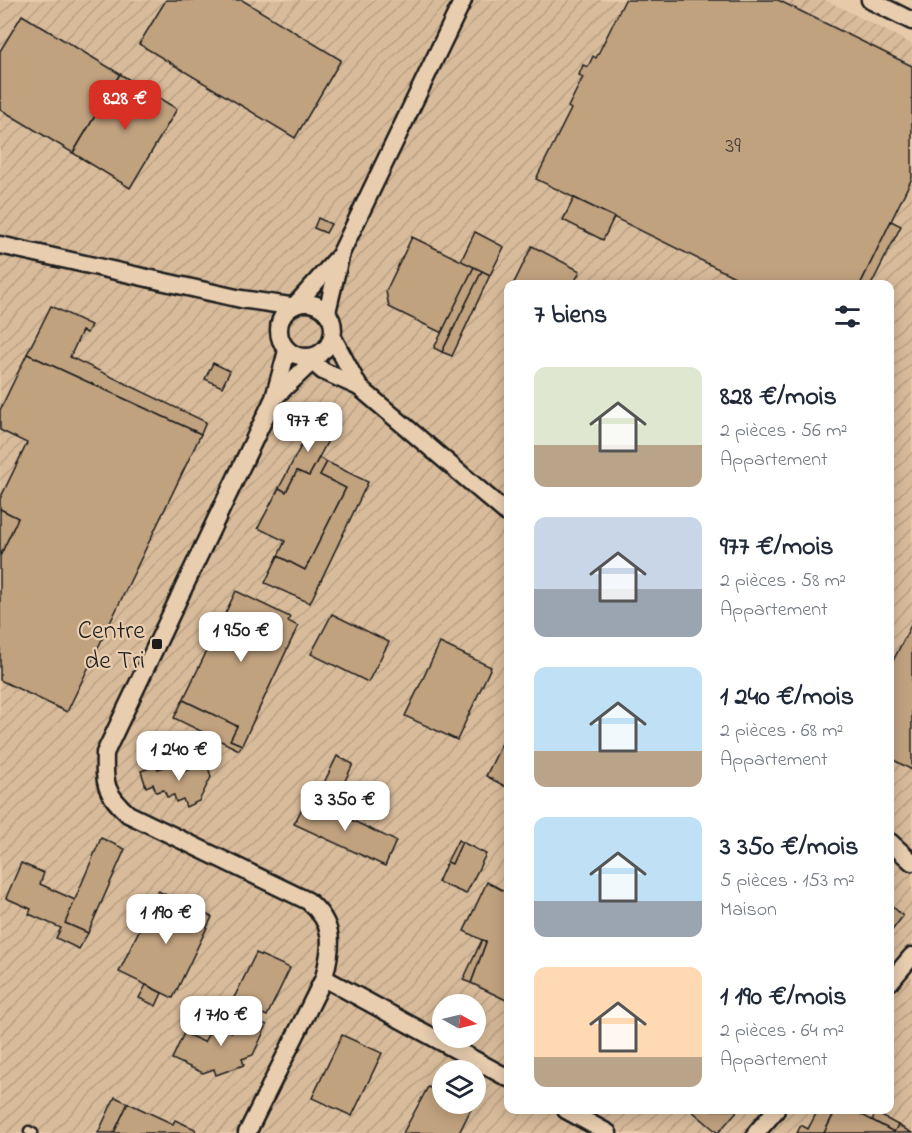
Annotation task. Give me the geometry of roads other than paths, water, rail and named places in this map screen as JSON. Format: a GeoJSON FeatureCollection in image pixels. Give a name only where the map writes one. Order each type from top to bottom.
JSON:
{"type":"FeatureCollection","features":[{"type":"Feature","properties":{"kind":"street"},"geometry":{"type":"LineString","coordinates":[[274,398],[328,345],[333,328],[327,312],[341,254],[463,0]]}},
{"type":"Feature","properties":{"kind":"street"},"geometry":{"type":"LineString","coordinates":[[870,0],[912,21]]}},
{"type":"Feature","properties":{"kind":"street"},"geometry":{"type":"LineString","coordinates":[[0,245],[241,299],[294,305],[314,303],[327,312]]}},
{"type":"Feature","properties":{"kind":"street"},"geometry":{"type":"LineString","coordinates":[[314,357],[297,356],[287,351],[278,333],[279,323],[283,313],[294,305],[341,254]]}},
{"type":"Feature","properties":{"kind":"street"},"geometry":{"type":"LineString","coordinates":[[241,299],[279,323]]}},
{"type":"Feature","properties":{"kind":"street"},"geometry":{"type":"LineString","coordinates":[[332,336],[359,387]]}},
{"type":"Feature","properties":{"kind":"street"},"geometry":{"type":"LineString","coordinates":[[248,1133],[324,978],[330,950],[328,928],[322,913],[308,901],[128,814],[112,800],[104,777],[105,753],[274,398],[287,351]]}},
{"type":"Feature","properties":{"kind":"street"},"geometry":{"type":"LineString","coordinates":[[314,357],[323,370],[359,387],[504,511]]}},
{"type":"Feature","properties":{"kind":"street"},"geometry":{"type":"LineString","coordinates":[[894,846],[912,862]]}},
{"type":"Feature","properties":{"kind":"street"},"geometry":{"type":"LineString","coordinates":[[894,977],[912,956]]}},
{"type":"Feature","properties":{"kind":"street"},"geometry":{"type":"LineString","coordinates":[[324,978],[504,1076]]}},
{"type":"Feature","properties":{"kind":"street"},"geometry":{"type":"LineString","coordinates":[[573,1114],[608,1133]]}},
{"type":"Feature","properties":{"kind":"street"},"geometry":{"type":"LineString","coordinates":[[756,1133],[773,1114]]}},
{"type":"Feature","properties":{"kind":"place","name":"Centre de Tri"},"geometry":{"type":"Point","coordinates":[157,644]}}]}
